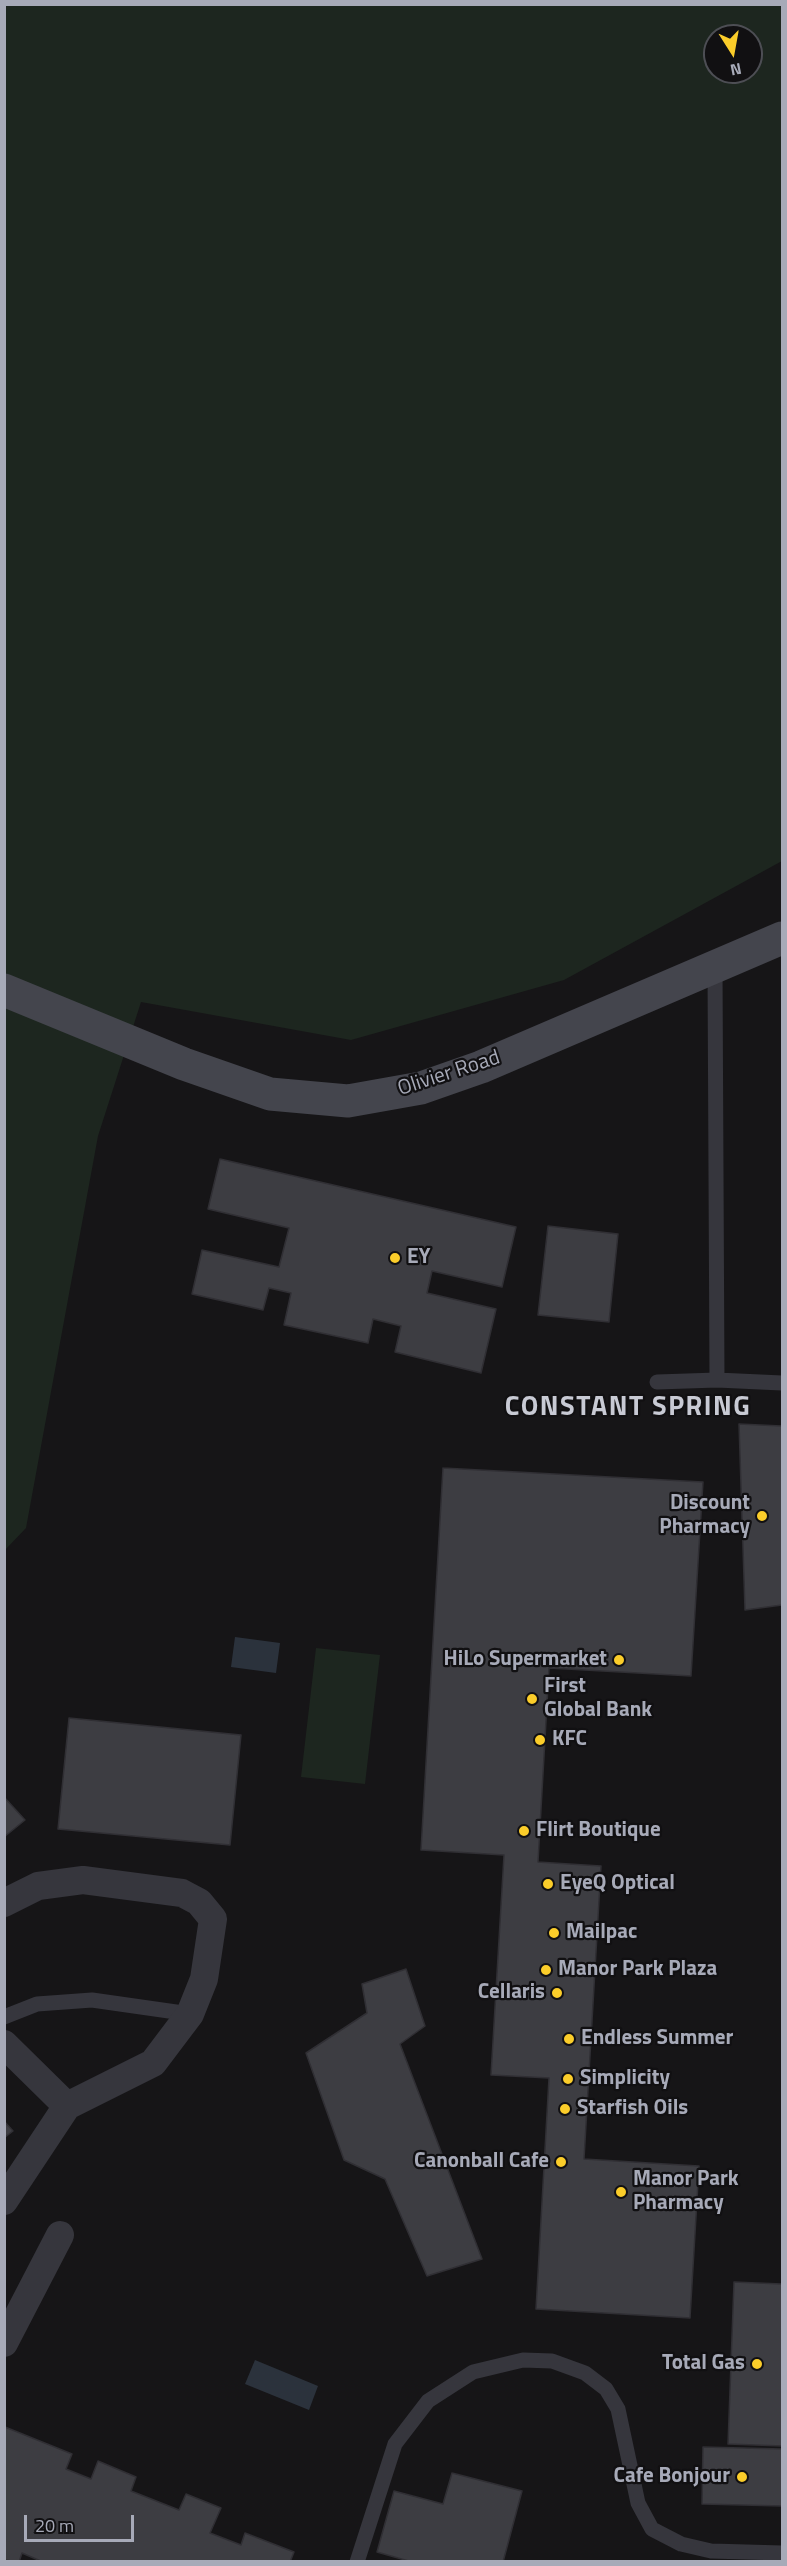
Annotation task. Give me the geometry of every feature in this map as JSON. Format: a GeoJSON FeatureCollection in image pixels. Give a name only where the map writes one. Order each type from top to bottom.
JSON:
{"type":"FeatureCollection","features":[{"type":"Feature","properties":{"kind":"main road","name":"Olivier Road"},"geometry":{"type":"LineString","coordinates":[[4,990],[184,1064],[270,1094],[348,1101],[421,1088],[481,1067],[783,938]]}},
{"type":"Feature","properties":{"kind":"street"},"geometry":{"type":"LineString","coordinates":[[4,1903],[38,1886],[83,1880],[182,1893],[199,1902],[213,1919],[204,1979],[190,2014],[153,2063],[67,2106],[4,2201]]}},
{"type":"Feature","properties":{"kind":"street"},"geometry":{"type":"LineString","coordinates":[[4,2044],[67,2106]]}},
{"type":"Feature","properties":{"kind":"street"},"geometry":{"type":"LineString","coordinates":[[4,2343],[60,2235]]}},
{"type":"Feature","properties":{"kind":"lane"},"geometry":{"type":"LineString","coordinates":[[714,968],[717,1380]]}},
{"type":"Feature","properties":{"kind":"lane"},"geometry":{"type":"LineString","coordinates":[[657,1382],[717,1380],[783,1383]]}},
{"type":"Feature","properties":{"kind":"lane"},"geometry":{"type":"LineString","coordinates":[[4,2017],[37,2004],[92,2001],[190,2014]]}},
{"type":"Feature","properties":{"kind":"lane"},"geometry":{"type":"LineString","coordinates":[[357,2562],[395,2444],[428,2401],[473,2372],[523,2360],[552,2361],[585,2373],[606,2389],[618,2409],[638,2503],[652,2529],[681,2544],[711,2551],[783,2553]]}},
{"type":"Feature","properties":{"kind":"shaded area"},"geometry":{"type":"Polygon","coordinates":[[[5,5],[782,5],[782,861],[564,980],[351,1040],[141,1002],[98,1136],[26,1528],[5,1550],[5,5]]]}},
{"type":"Feature","properties":{"kind":"shaded area"},"geometry":{"type":"Polygon","coordinates":[[[235,1637],[280,1643],[276,1673],[231,1667],[235,1637]]]}},
{"type":"Feature","properties":{"kind":"shaded area"},"geometry":{"type":"Polygon","coordinates":[[[316,1648],[380,1655],[365,1784],[301,1777],[316,1648]]]}},
{"type":"Feature","properties":{"kind":"shaded area"},"geometry":{"type":"Polygon","coordinates":[[[255,2360],[318,2386],[309,2410],[245,2384],[255,2360]]]}},
{"type":"Feature","properties":{"kind":"building","name":"EY"},"geometry":{"type":"Polygon","coordinates":[[[220,1159],[516,1227],[502,1287],[432,1271],[427,1293],[496,1309],[481,1373],[395,1352],[401,1326],[373,1319],[368,1343],[284,1325],[291,1293],[269,1288],[263,1310],[192,1294],[202,1250],[279,1267],[289,1228],[208,1209],[220,1159]]]}},
{"type":"Feature","properties":{"kind":"building"},"geometry":{"type":"Polygon","coordinates":[[[548,1226],[618,1234],[609,1322],[538,1315],[548,1226]]]}},
{"type":"Feature","properties":{"kind":"building","name":"Discount Pharmacy"},"geometry":{"type":"Polygon","coordinates":[[[739,1424],[782,1426],[782,1605],[745,1610],[739,1424]]]}},
{"type":"Feature","properties":{"kind":"building","name":"Manor Park Plaza"},"geometry":{"type":"Polygon","coordinates":[[[443,1468],[703,1482],[691,1676],[549,1668],[538,1862],[601,1866],[584,2159],[699,2166],[690,2318],[536,2309],[549,2078],[491,2075],[504,1855],[421,1850],[443,1468]]]}},
{"type":"Feature","properties":{"kind":"building"},"geometry":{"type":"Polygon","coordinates":[[[69,1718],[241,1735],[230,1845],[58,1829],[69,1718]]]}},
{"type":"Feature","properties":{"kind":"building"},"geometry":{"type":"Polygon","coordinates":[[[4,1797],[25,1820],[4,1837],[4,1797]]]}},
{"type":"Feature","properties":{"kind":"building"},"geometry":{"type":"Polygon","coordinates":[[[406,1969],[425,2026],[400,2044],[482,2259],[427,2276],[385,2179],[344,2160],[306,2053],[367,2013],[362,1984],[406,1969]]]}},
{"type":"Feature","properties":{"kind":"building"},"geometry":{"type":"Polygon","coordinates":[[[4,2121],[13,2131],[4,2138],[4,2121]]]}},
{"type":"Feature","properties":{"kind":"building","name":"Total Gas"},"geometry":{"type":"Polygon","coordinates":[[[734,2282],[782,2284],[782,2446],[728,2444],[734,2282]]]}},
{"type":"Feature","properties":{"kind":"building"},"geometry":{"type":"Polygon","coordinates":[[[5,2427],[72,2454],[66,2469],[91,2479],[98,2461],[136,2477],[131,2491],[179,2510],[186,2494],[221,2508],[210,2533],[241,2545],[245,2533],[294,2552],[290,2562],[43,2562],[22,2553],[19,2562],[4,2560],[5,2427]]]}},
{"type":"Feature","properties":{"kind":"building","name":"Cafe Bonjour"},"geometry":{"type":"Polygon","coordinates":[[[703,2447],[782,2449],[782,2506],[702,2504],[703,2447]]]}},
{"type":"Feature","properties":{"kind":"building"},"geometry":{"type":"Polygon","coordinates":[[[452,2473],[522,2491],[503,2562],[412,2562],[377,2552],[394,2491],[443,2504],[452,2473]]]}},
{"type":"Feature","properties":{"kind":"place","name":"EY"},"geometry":{"type":"Point","coordinates":[395,1258]}},
{"type":"Feature","properties":{"kind":"place","name":"Discount Pharmacy"},"geometry":{"type":"Point","coordinates":[762,1516]}},
{"type":"Feature","properties":{"kind":"place","name":"HiLo Supermarket"},"geometry":{"type":"Point","coordinates":[619,1660]}},
{"type":"Feature","properties":{"kind":"place","name":"First Global Bank"},"geometry":{"type":"Point","coordinates":[532,1699]}},
{"type":"Feature","properties":{"kind":"place","name":"KFC"},"geometry":{"type":"Point","coordinates":[540,1740]}},
{"type":"Feature","properties":{"kind":"place","name":"Flirt Boutique"},"geometry":{"type":"Point","coordinates":[524,1831]}},
{"type":"Feature","properties":{"kind":"place","name":"EyeQ Optical"},"geometry":{"type":"Point","coordinates":[548,1884]}},
{"type":"Feature","properties":{"kind":"place","name":"Mailpac"},"geometry":{"type":"Point","coordinates":[554,1933]}},
{"type":"Feature","properties":{"kind":"place","name":"Manor Park Plaza"},"geometry":{"type":"Point","coordinates":[546,1970]}},
{"type":"Feature","properties":{"kind":"place","name":"Cellaris"},"geometry":{"type":"Point","coordinates":[557,1993]}},
{"type":"Feature","properties":{"kind":"place","name":"Endless Summer"},"geometry":{"type":"Point","coordinates":[569,2039]}},
{"type":"Feature","properties":{"kind":"place","name":"Simplicity"},"geometry":{"type":"Point","coordinates":[568,2079]}},
{"type":"Feature","properties":{"kind":"place","name":"Starfish Oils"},"geometry":{"type":"Point","coordinates":[565,2109]}},
{"type":"Feature","properties":{"kind":"place","name":"Canonball Cafe"},"geometry":{"type":"Point","coordinates":[561,2162]}},
{"type":"Feature","properties":{"kind":"place","name":"Manor Park Pharmacy"},"geometry":{"type":"Point","coordinates":[621,2192]}},
{"type":"Feature","properties":{"kind":"place","name":"Total Gas"},"geometry":{"type":"Point","coordinates":[757,2364]}},
{"type":"Feature","properties":{"kind":"place","name":"Cafe Bonjour"},"geometry":{"type":"Point","coordinates":[742,2477]}},
{"type":"Feature","properties":{"kind":"district","name":"CONSTANT SPRING"},"geometry":{"type":"Point","coordinates":[628,1408]}}]}
